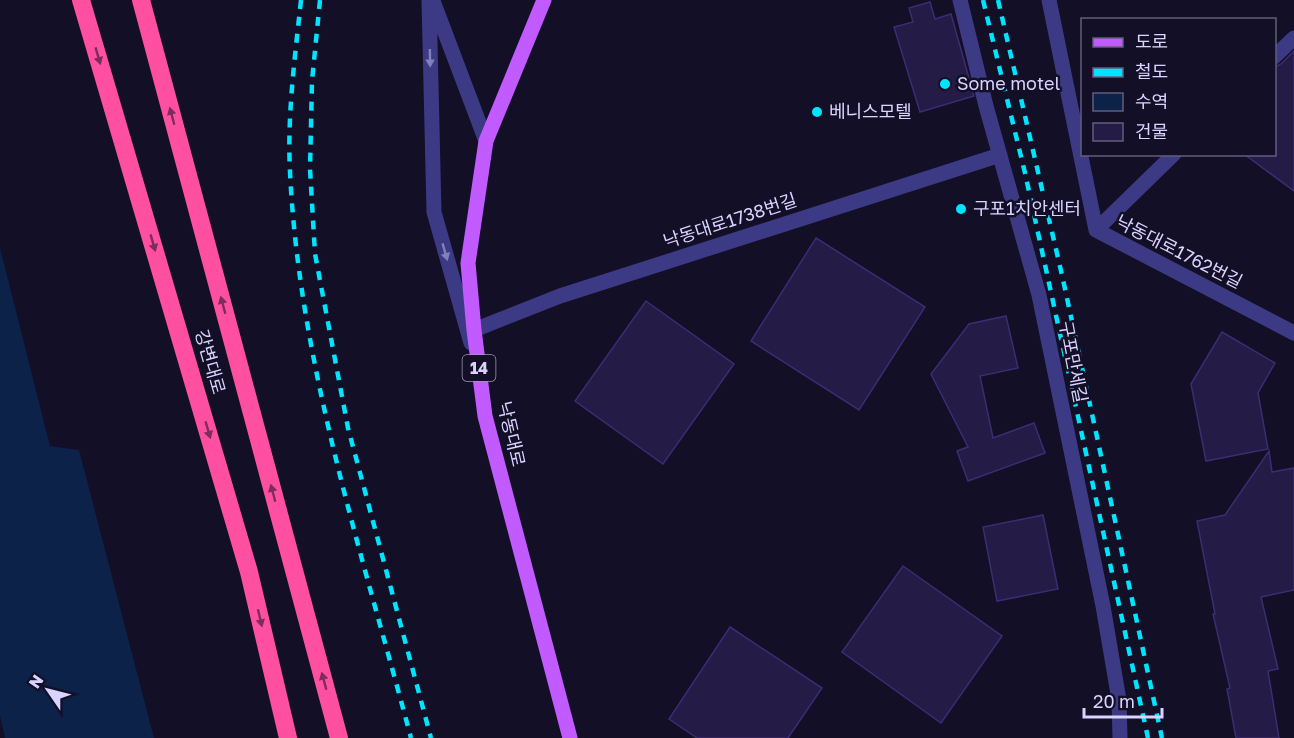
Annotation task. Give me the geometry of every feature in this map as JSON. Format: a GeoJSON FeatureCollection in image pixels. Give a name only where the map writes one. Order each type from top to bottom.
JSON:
{"type":"FeatureCollection","features":[{"type":"Feature","properties":{"kind":"highway","name":"강변대로"},"geometry":{"type":"LineString","coordinates":[[81,0],[249,572],[288,738]]}},
{"type":"Feature","properties":{"kind":"highway","name":"강변대로"},"geometry":{"type":"LineString","coordinates":[[141,0],[339,738]]}},
{"type":"Feature","properties":{"kind":"main road","name":"낙동대로"},"geometry":{"type":"LineString","coordinates":[[544,0],[486,141],[468,263],[485,416],[570,738]]}},
{"type":"Feature","properties":{"kind":"street"},"geometry":{"type":"LineString","coordinates":[[431,0],[486,141]]}},
{"type":"Feature","properties":{"kind":"street"},"geometry":{"type":"LineString","coordinates":[[431,0],[434,212],[479,370]]}},
{"type":"Feature","properties":{"kind":"street","name":"구포만세길"},"geometry":{"type":"LineString","coordinates":[[960,0],[1042,306],[1103,606],[1119,700],[1120,738]]}},
{"type":"Feature","properties":{"kind":"street","name":"낙동대로1762번길"},"geometry":{"type":"LineString","coordinates":[[1049,0],[1096,230],[1294,333]]}},
{"type":"Feature","properties":{"kind":"street"},"geometry":{"type":"LineString","coordinates":[[1276,56],[1294,38]]}},
{"type":"Feature","properties":{"kind":"street","name":"낙동대로1738번길"},"geometry":{"type":"LineString","coordinates":[[474,330],[560,296],[1000,155]]}},
{"type":"Feature","properties":{"kind":"street"},"geometry":{"type":"LineString","coordinates":[[1096,230],[1172,156]]}},
{"type":"Feature","properties":{"kind":"water"},"geometry":{"type":"Polygon","coordinates":[[[0,248],[50,446],[79,450],[154,738],[5,738],[0,716],[0,248]]]}},
{"type":"Feature","properties":{"kind":"building"},"geometry":{"type":"Polygon","coordinates":[[[930,2],[935,19],[951,14],[974,96],[920,112],[894,27],[913,22],[909,8],[930,2]]]}},
{"type":"Feature","properties":{"kind":"building"},"geometry":{"type":"Polygon","coordinates":[[[1294,51],[1294,191],[1247,156],[1276,156],[1276,66],[1294,51]]]}},
{"type":"Feature","properties":{"kind":"building"},"geometry":{"type":"Polygon","coordinates":[[[816,238],[925,307],[859,410],[751,341],[816,238]]]}},
{"type":"Feature","properties":{"kind":"building"},"geometry":{"type":"Polygon","coordinates":[[[646,301],[734,364],[663,464],[575,401],[646,301]]]}},
{"type":"Feature","properties":{"kind":"building"},"geometry":{"type":"Polygon","coordinates":[[[1006,316],[1018,368],[980,376],[993,438],[1034,423],[1045,453],[968,481],[957,451],[968,447],[931,374],[969,324],[1006,316]]]}},
{"type":"Feature","properties":{"kind":"building"},"geometry":{"type":"Polygon","coordinates":[[[1222,332],[1275,363],[1258,393],[1268,449],[1206,461],[1191,384],[1222,332]]]}},
{"type":"Feature","properties":{"kind":"building"},"geometry":{"type":"Polygon","coordinates":[[[1269,451],[1272,472],[1294,468],[1294,590],[1261,597],[1278,669],[1268,671],[1279,738],[1236,738],[1227,689],[1230,688],[1213,614],[1215,614],[1197,521],[1225,515],[1269,451]]]}},
{"type":"Feature","properties":{"kind":"building"},"geometry":{"type":"Polygon","coordinates":[[[1043,515],[1058,589],[997,601],[983,527],[1043,515]]]}},
{"type":"Feature","properties":{"kind":"building"},"geometry":{"type":"Polygon","coordinates":[[[903,566],[1002,636],[941,723],[842,652],[903,566]]]}},
{"type":"Feature","properties":{"kind":"building"},"geometry":{"type":"Polygon","coordinates":[[[730,627],[822,688],[788,738],[697,738],[669,719],[730,627]]]}},
{"type":"Feature","properties":{"kind":"railway"},"geometry":{"type":"LineString","coordinates":[[301,0],[292,86],[289,151],[296,244],[306,315],[319,386],[336,457],[411,738]]}},
{"type":"Feature","properties":{"kind":"railway"},"geometry":{"type":"LineString","coordinates":[[320,0],[312,81],[310,169],[315,254],[348,428],[431,738]]}},
{"type":"Feature","properties":{"kind":"railway"},"geometry":{"type":"LineString","coordinates":[[983,0],[1025,173],[1148,738]]}},
{"type":"Feature","properties":{"kind":"railway"},"geometry":{"type":"LineString","coordinates":[[998,0],[1062,275],[1162,738]]}},
{"type":"Feature","properties":{"kind":"place","name":"Some motel"},"geometry":{"type":"Point","coordinates":[945,84]}},
{"type":"Feature","properties":{"kind":"place","name":"베니스모텔"},"geometry":{"type":"Point","coordinates":[817,112]}},
{"type":"Feature","properties":{"kind":"place","name":"구포1치안센터"},"geometry":{"type":"Point","coordinates":[961,209]}}]}
